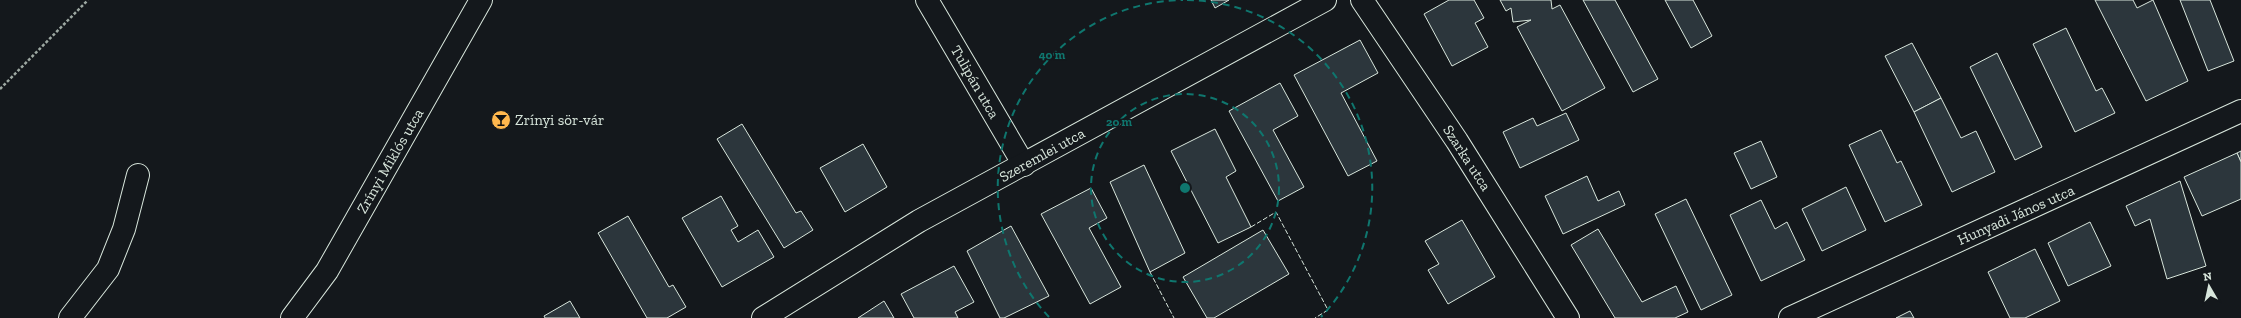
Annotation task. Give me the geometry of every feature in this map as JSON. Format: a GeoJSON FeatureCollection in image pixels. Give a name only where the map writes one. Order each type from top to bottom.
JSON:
{"type":"FeatureCollection","features":[{"type":"Feature","properties":{"kind":"street","name":"Zrínyi Miklós utca"},"geometry":{"type":"LineString","coordinates":[[292,318],[326,271],[481,0]]}},
{"type":"Feature","properties":{"kind":"street","name":"Tulipán utca"},"geometry":{"type":"LineString","coordinates":[[927,0],[1024,165]]}},
{"type":"Feature","properties":{"kind":"street","name":"Szeremlei utca"},"geometry":{"type":"LineString","coordinates":[[763,318],[919,221],[1326,0]]}},
{"type":"Feature","properties":{"kind":"street","name":"Szarka utca"},"geometry":{"type":"LineString","coordinates":[[1362,0],[1456,141],[1568,318]]}},
{"type":"Feature","properties":{"kind":"street","name":"Hunyadi János utca"},"geometry":{"type":"LineString","coordinates":[[1790,318],[2241,111]]}},
{"type":"Feature","properties":{"kind":"street"},"geometry":{"type":"LineString","coordinates":[[70,318],[108,269],[124,229],[138,175]]}},
{"type":"Feature","properties":{"kind":"path"},"geometry":{"type":"LineString","coordinates":[[0,89],[88,0]]}},
{"type":"Feature","properties":{"kind":"building"},"geometry":{"type":"Polygon","coordinates":[[[1211,0],[1229,0],[1215,8],[1211,0]]]}},
{"type":"Feature","properties":{"kind":"building"},"geometry":{"type":"Polygon","coordinates":[[[1449,0],[1474,0],[1484,18],[1475,23],[1488,47],[1452,66],[1424,14],[1449,0]]]}},
{"type":"Feature","properties":{"kind":"building"},"geometry":{"type":"Polygon","coordinates":[[[1500,0],[1551,0],[1552,9],[1560,5],[1605,88],[1562,111],[1517,27],[1531,20],[1513,22],[1511,8],[1506,11],[1500,0]]]}},
{"type":"Feature","properties":{"kind":"building"},"geometry":{"type":"Polygon","coordinates":[[[1583,0],[1615,0],[1658,79],[1633,92],[1583,0]]]}},
{"type":"Feature","properties":{"kind":"building"},"geometry":{"type":"Polygon","coordinates":[[[1665,0],[1693,0],[1712,36],[1691,48],[1665,0]]]}},
{"type":"Feature","properties":{"kind":"building"},"geometry":{"type":"Polygon","coordinates":[[[2095,0],[2133,0],[2137,8],[2153,0],[2188,81],[2146,101],[2095,0]]]}},
{"type":"Feature","properties":{"kind":"building"},"geometry":{"type":"Polygon","coordinates":[[[2180,0],[2210,0],[2234,61],[2208,71],[2180,0]]]}},
{"type":"Feature","properties":{"kind":"building"},"geometry":{"type":"Polygon","coordinates":[[[2066,28],[2096,91],[2102,88],[2115,113],[2075,132],[2033,44],[2066,28]]]}},
{"type":"Feature","properties":{"kind":"building"},"geometry":{"type":"Polygon","coordinates":[[[1360,40],[1378,73],[1341,93],[1377,161],[1348,176],[1294,75],[1360,40]]]}},
{"type":"Feature","properties":{"kind":"building"},"geometry":{"type":"Polygon","coordinates":[[[1912,43],[1941,98],[1914,112],[1885,56],[1912,43]]]}},
{"type":"Feature","properties":{"kind":"building"},"geometry":{"type":"Polygon","coordinates":[[[1997,53],[2042,147],[2015,160],[1970,67],[1997,53]]]}},
{"type":"Feature","properties":{"kind":"building"},"geometry":{"type":"Polygon","coordinates":[[[1280,83],[1298,116],[1273,130],[1304,187],[1278,201],[1229,111],[1280,83]]]}},
{"type":"Feature","properties":{"kind":"building"},"geometry":{"type":"Polygon","coordinates":[[[1941,98],[1961,138],[1976,131],[1995,172],[1952,192],[1914,112],[1941,98]]]}},
{"type":"Feature","properties":{"kind":"building"},"geometry":{"type":"Polygon","coordinates":[[[1566,113],[1579,140],[1520,168],[1503,132],[1533,118],[1537,126],[1566,113]]]}},
{"type":"Feature","properties":{"kind":"building"},"geometry":{"type":"Polygon","coordinates":[[[742,124],[796,213],[801,211],[813,230],[784,248],[717,139],[742,124]]]}},
{"type":"Feature","properties":{"kind":"building"},"geometry":{"type":"Polygon","coordinates":[[[1215,129],[1236,171],[1226,177],[1251,227],[1218,243],[1171,151],[1215,129]]]}},
{"type":"Feature","properties":{"kind":"building"},"geometry":{"type":"Polygon","coordinates":[[[1881,130],[1897,163],[1901,161],[1922,205],[1885,222],[1849,145],[1881,130]]]}},
{"type":"Feature","properties":{"kind":"building"},"geometry":{"type":"Polygon","coordinates":[[[1761,141],[1777,177],[1751,189],[1734,153],[1761,141]]]}},
{"type":"Feature","properties":{"kind":"building"},"geometry":{"type":"Polygon","coordinates":[[[863,144],[887,187],[845,212],[820,168],[863,144]]]}},
{"type":"Feature","properties":{"kind":"building"},"geometry":{"type":"Polygon","coordinates":[[[2241,151],[2241,162],[2237,153],[2241,151]]]}},
{"type":"Feature","properties":{"kind":"building"},"geometry":{"type":"Polygon","coordinates":[[[2237,153],[2241,162],[2241,199],[2202,216],[2184,177],[2237,153]]]}},
{"type":"Feature","properties":{"kind":"building"},"geometry":{"type":"Polygon","coordinates":[[[1144,165],[1185,253],[1150,272],[1110,182],[1144,165]]]}},
{"type":"Feature","properties":{"kind":"building"},"geometry":{"type":"Polygon","coordinates":[[[1587,176],[1598,201],[1619,191],[1625,205],[1563,234],[1545,196],[1587,176]]]}},
{"type":"Feature","properties":{"kind":"building"},"geometry":{"type":"Polygon","coordinates":[[[2180,181],[2206,266],[2167,279],[2150,219],[2135,226],[2126,206],[2180,181]]]}},
{"type":"Feature","properties":{"kind":"building"},"geometry":{"type":"Polygon","coordinates":[[[1846,187],[1866,230],[1822,251],[1802,209],[1846,187]]]}},
{"type":"Feature","properties":{"kind":"building"},"geometry":{"type":"Polygon","coordinates":[[[1091,188],[1107,218],[1089,228],[1121,287],[1090,304],[1041,214],[1091,188]]]}},
{"type":"Feature","properties":{"kind":"building"},"geometry":{"type":"Polygon","coordinates":[[[721,196],[738,226],[731,230],[738,242],[758,230],[774,257],[722,287],[682,218],[721,196]]]}},
{"type":"Feature","properties":{"kind":"building"},"geometry":{"type":"Polygon","coordinates":[[[1686,199],[1732,295],[1701,310],[1655,214],[1686,199]]]}},
{"type":"Feature","properties":{"kind":"building"},"geometry":{"type":"Polygon","coordinates":[[[1761,200],[1775,229],[1787,222],[1805,260],[1761,281],[1730,215],[1761,200]]]}},
{"type":"Feature","properties":{"kind":"building"},"geometry":{"type":"Polygon","coordinates":[[[628,216],[669,287],[673,285],[686,307],[667,318],[647,318],[598,233],[628,216]]]}},
{"type":"Feature","properties":{"kind":"building"},"geometry":{"type":"Polygon","coordinates":[[[1462,220],[1495,277],[1448,304],[1428,270],[1439,264],[1425,241],[1462,220]]]}},
{"type":"Feature","properties":{"kind":"building"},"geometry":{"type":"Polygon","coordinates":[[[2090,222],[2111,266],[2068,286],[2048,243],[2090,222]]]}},
{"type":"Feature","properties":{"kind":"building"},"geometry":{"type":"Polygon","coordinates":[[[1011,226],[1049,296],[1004,318],[1000,318],[967,251],[1011,226]]]}},
{"type":"Feature","properties":{"kind":"building"},"geometry":{"type":"Polygon","coordinates":[[[1598,229],[1642,302],[1676,286],[1688,312],[1675,318],[1615,318],[1571,245],[1598,229]]]}},
{"type":"Feature","properties":{"kind":"building"},"geometry":{"type":"Polygon","coordinates":[[[1263,230],[1289,274],[1214,318],[1207,318],[1183,277],[1263,230]]]}},
{"type":"Feature","properties":{"kind":"building"},"geometry":{"type":"Polygon","coordinates":[[[2035,249],[2060,301],[2025,318],[2010,318],[1988,272],[2035,249]]]}},
{"type":"Feature","properties":{"kind":"building"},"geometry":{"type":"Polygon","coordinates":[[[954,266],[974,302],[955,312],[958,318],[914,318],[901,294],[954,266]]]}},
{"type":"Feature","properties":{"kind":"building"},"geometry":{"type":"Polygon","coordinates":[[[570,301],[580,318],[545,318],[544,316],[570,301]]]}},
{"type":"Feature","properties":{"kind":"building"},"geometry":{"type":"Polygon","coordinates":[[[884,301],[894,318],[858,318],[884,301]]]}},
{"type":"Feature","properties":{"kind":"building"},"geometry":{"type":"Polygon","coordinates":[[[1910,311],[1914,318],[1896,318],[1910,311]]]}},
{"type":"Feature","properties":{"kind":"fence"},"geometry":{"type":"LineString","coordinates":[[1251,227],[1276,212],[1328,310],[1315,318]]}},
{"type":"Feature","properties":{"kind":"fence"},"geometry":{"type":"LineString","coordinates":[[1150,272],[1174,318]]}},
{"type":"Feature","properties":{"kind":"place","name":"Zrínyi sör-vár"},"geometry":{"type":"Point","coordinates":[501,120]}}]}
